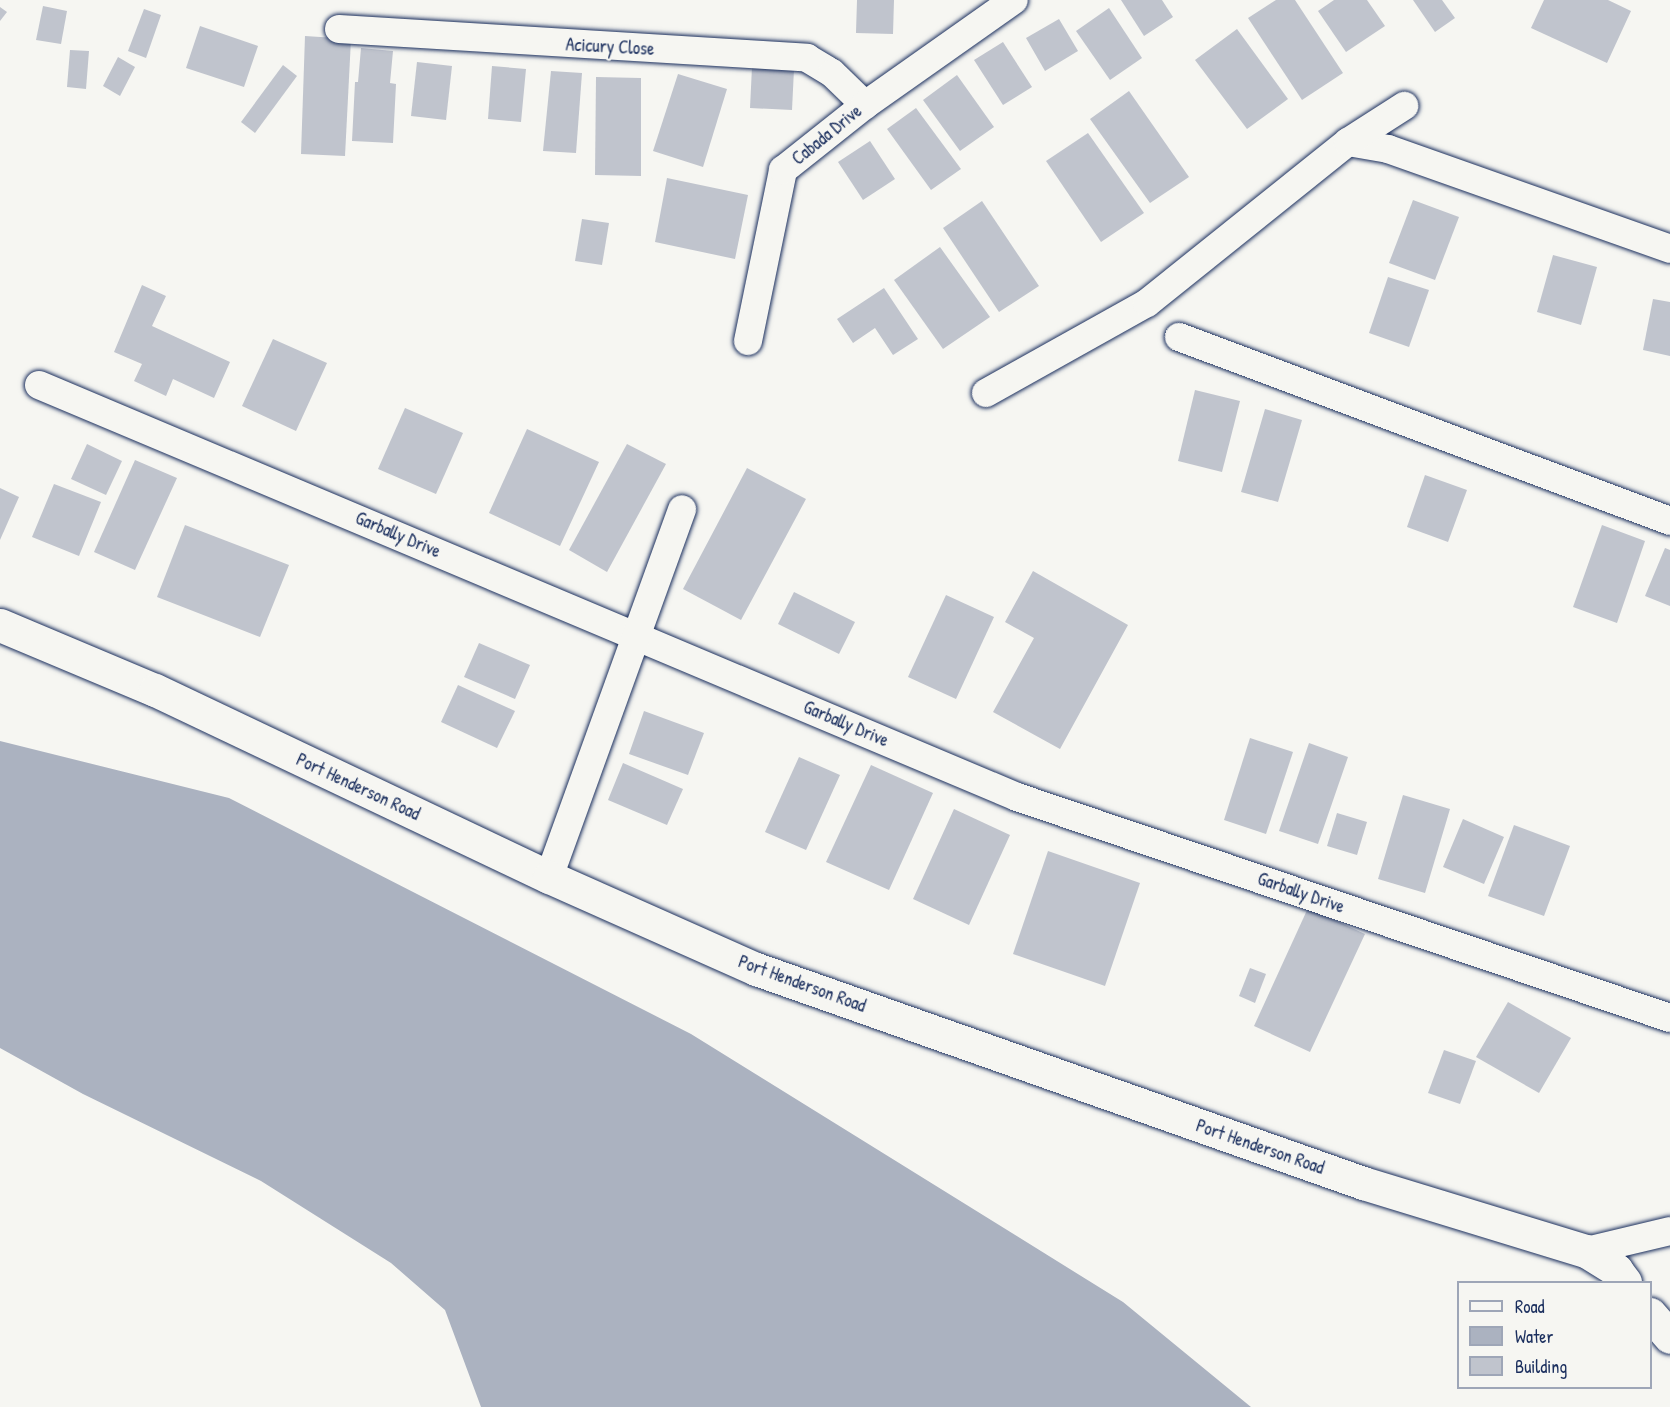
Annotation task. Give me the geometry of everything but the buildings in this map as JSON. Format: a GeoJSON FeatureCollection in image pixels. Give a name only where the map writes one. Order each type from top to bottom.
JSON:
{"type":"FeatureCollection","features":[{"type":"Feature","properties":{"kind":"street","name":"Cabada Drive"},"geometry":{"type":"LineString","coordinates":[[748,341],[783,170],[865,105],[1014,0]]}},
{"type":"Feature","properties":{"kind":"street","name":"Acicury Close"},"geometry":{"type":"LineString","coordinates":[[339,29],[807,58],[832,73],[865,105]]}},
{"type":"Feature","properties":{"kind":"street"},"geometry":{"type":"LineString","coordinates":[[986,393],[1147,303],[1348,142],[1404,106]]}},
{"type":"Feature","properties":{"kind":"street"},"geometry":{"type":"LineString","coordinates":[[1348,142],[1388,149],[1670,249]]}},
{"type":"Feature","properties":{"kind":"street"},"geometry":{"type":"LineString","coordinates":[[1179,337],[1670,521]]}},
{"type":"Feature","properties":{"kind":"street","name":"Garbally Drive"},"geometry":{"type":"LineString","coordinates":[[39,385],[1017,797],[1670,1018]]}},
{"type":"Feature","properties":{"kind":"street"},"geometry":{"type":"LineString","coordinates":[[549,877],[682,510]]}},
{"type":"Feature","properties":{"kind":"street","name":"Port Henderson Road"},"geometry":{"type":"LineString","coordinates":[[0,625],[155,690],[549,877],[756,969],[1363,1183],[1586,1251],[1616,1270],[1624,1281]]}},
{"type":"Feature","properties":{"kind":"street"},"geometry":{"type":"LineString","coordinates":[[1586,1251],[1670,1231]]}},
{"type":"Feature","properties":{"kind":"street"},"geometry":{"type":"LineString","coordinates":[[1652,1316],[1670,1337]]}},
{"type":"Feature","properties":{"kind":"water"},"geometry":{"type":"Polygon","coordinates":[[[0,741],[229,798],[691,1034],[1123,1302],[1251,1407],[481,1407],[445,1310],[391,1263],[261,1181],[83,1094],[0,1048],[0,741]]]}}]}
